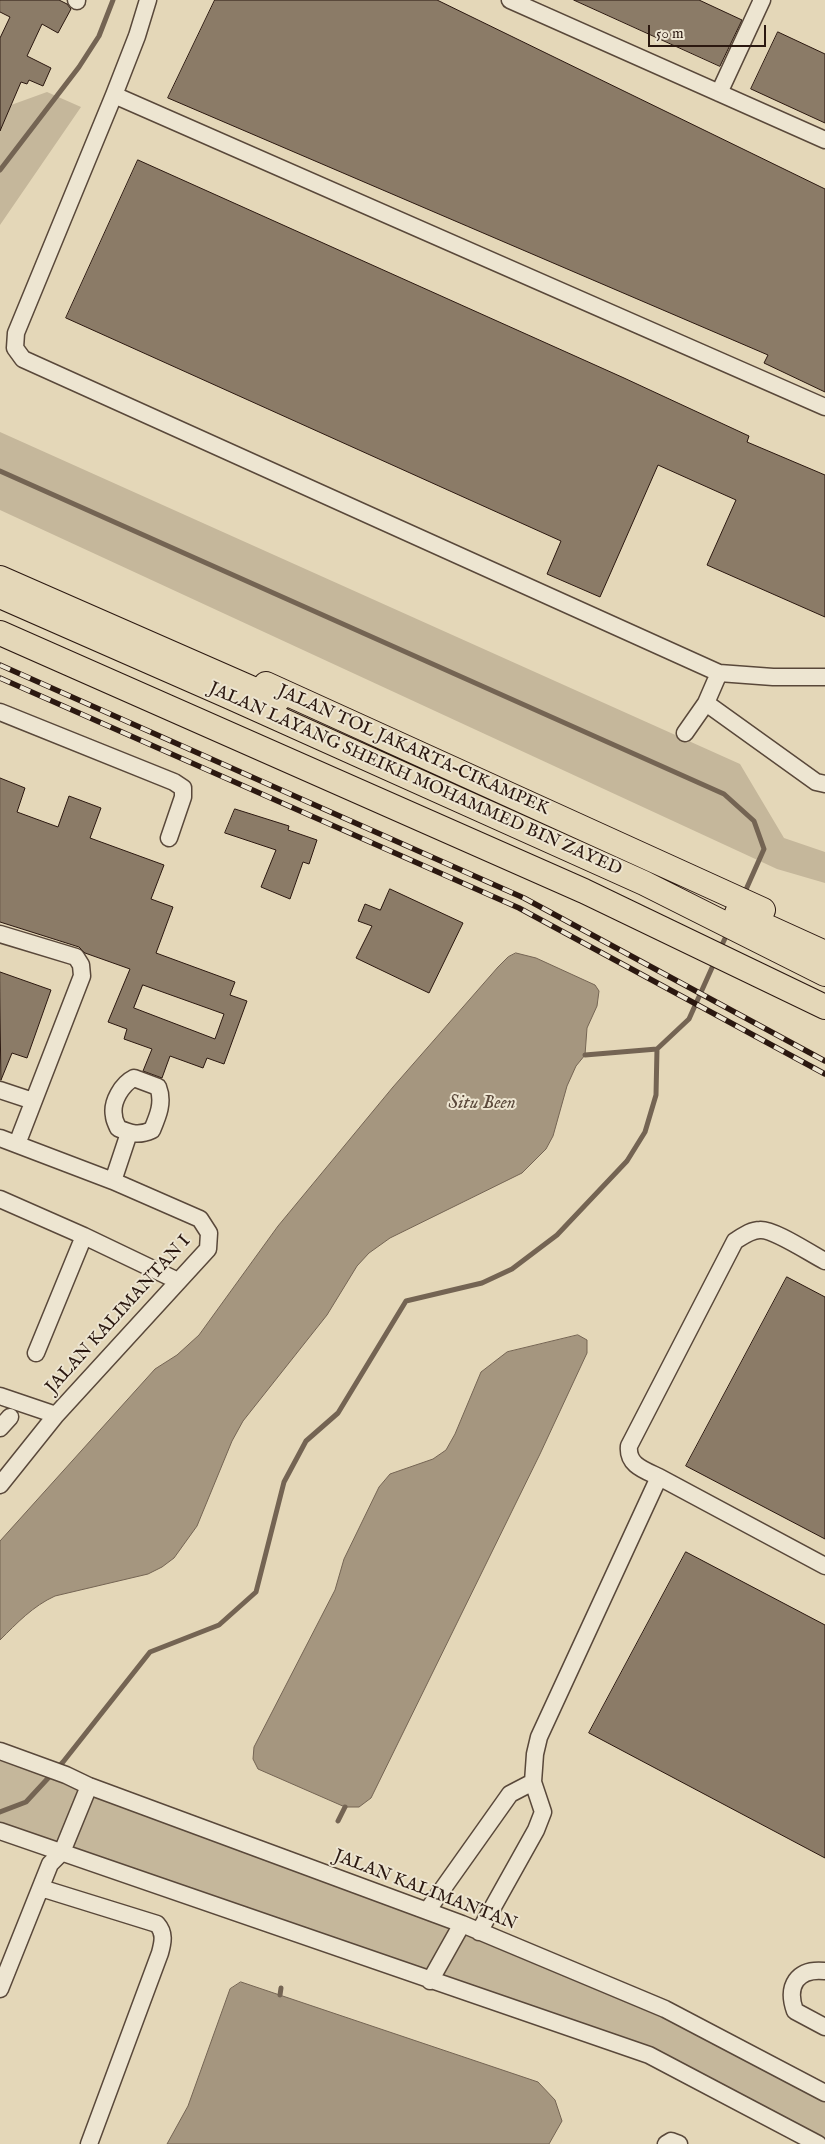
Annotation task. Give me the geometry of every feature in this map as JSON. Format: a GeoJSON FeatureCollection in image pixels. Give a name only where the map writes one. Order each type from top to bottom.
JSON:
{"type":"FeatureCollection","features":[{"type":"Feature","properties":{"kind":"highway","name":"JALAN TOL JAKARTA–CIKAMPEK"},"geometry":{"type":"LineString","coordinates":[[0,564],[699,880],[825,939]]}},
{"type":"Feature","properties":{"kind":"highway","name":"JALAN LAYANG SHEIKH MOHAMMED BIN ZAYED"},"geometry":{"type":"LineString","coordinates":[[0,578],[230,678],[825,953]]}},
{"type":"Feature","properties":{"kind":"highway","name":"JALAN LAYANG SHEIKH MOHAMMED BIN ZAYED"},"geometry":{"type":"LineString","coordinates":[[0,596],[644,883],[825,974]]}},
{"type":"Feature","properties":{"kind":"highway"},"geometry":{"type":"LineString","coordinates":[[0,633],[584,891],[825,1007]]}},
{"type":"Feature","properties":{"kind":"street"},"geometry":{"type":"LineString","coordinates":[[148,0],[137,36],[114,95],[16,333],[15,348],[23,359],[719,673],[773,677],[825,677]]}},
{"type":"Feature","properties":{"kind":"street"},"geometry":{"type":"LineString","coordinates":[[510,0],[825,140]]}},
{"type":"Feature","properties":{"kind":"street"},"geometry":{"type":"LineString","coordinates":[[719,93],[762,0]]}},
{"type":"Feature","properties":{"kind":"street"},"geometry":{"type":"LineString","coordinates":[[114,95],[825,407]]}},
{"type":"Feature","properties":{"kind":"street"},"geometry":{"type":"LineString","coordinates":[[685,733],[706,703],[719,673]]}},
{"type":"Feature","properties":{"kind":"street"},"geometry":{"type":"LineString","coordinates":[[706,703],[816,782],[825,784]]}},
{"type":"Feature","properties":{"kind":"street"},"geometry":{"type":"LineString","coordinates":[[0,712],[174,782],[183,788],[183,797],[169,838]]}},
{"type":"Feature","properties":{"kind":"street"},"geometry":{"type":"LineString","coordinates":[[0,934],[76,957],[82,965],[82,976],[72,1006],[17,1144]]}},
{"type":"Feature","properties":{"kind":"street"},"geometry":{"type":"LineString","coordinates":[[0,1090],[33,1101]]}},
{"type":"Feature","properties":{"kind":"street"},"geometry":{"type":"LineString","coordinates":[[113,1181],[130,1134]]}},
{"type":"Feature","properties":{"kind":"street","name":"JALAN KALIMANTAN I"},"geometry":{"type":"LineString","coordinates":[[0,1138],[113,1181],[200,1219],[209,1233],[208,1249],[56,1415],[0,1485]]}},
{"type":"Feature","properties":{"kind":"street"},"geometry":{"type":"LineString","coordinates":[[0,1199],[84,1236],[178,1281]]}},
{"type":"Feature","properties":{"kind":"street"},"geometry":{"type":"LineString","coordinates":[[825,1261],[773,1233],[761,1229],[747,1232],[735,1241],[629,1446],[628,1454],[635,1465],[825,1566]]}},
{"type":"Feature","properties":{"kind":"street"},"geometry":{"type":"LineString","coordinates":[[36,1352],[84,1236]]}},
{"type":"Feature","properties":{"kind":"street"},"geometry":{"type":"LineString","coordinates":[[0,1396],[56,1415]]}},
{"type":"Feature","properties":{"kind":"street"},"geometry":{"type":"LineString","coordinates":[[479,1932],[536,1830],[543,1812],[533,1782],[535,1754],[539,1737],[659,1478]]}},
{"type":"Feature","properties":{"kind":"street","name":"JALAN KALIMANTAN"},"geometry":{"type":"LineString","coordinates":[[0,1751],[66,1775],[89,1786],[462,1924],[665,2009],[825,2093]]}},
{"type":"Feature","properties":{"kind":"street"},"geometry":{"type":"LineString","coordinates":[[427,1912],[510,1794],[533,1782]]}},
{"type":"Feature","properties":{"kind":"street"},"geometry":{"type":"LineString","coordinates":[[0,1988],[50,1864],[62,1852],[89,1786]]}},
{"type":"Feature","properties":{"kind":"street"},"geometry":{"type":"LineString","coordinates":[[0,1831],[648,2055],[818,2144]]}},
{"type":"Feature","properties":{"kind":"street"},"geometry":{"type":"LineString","coordinates":[[41,1888],[157,1924],[162,1929],[163,1936],[160,1953],[89,2144]]}},
{"type":"Feature","properties":{"kind":"street"},"geometry":{"type":"LineString","coordinates":[[430,1981],[462,1924]]}},
{"type":"Feature","properties":{"kind":"street"},"geometry":{"type":"LineString","coordinates":[[825,1971],[816,1970],[802,1974],[796,1980],[791,2000],[794,2011],[825,2027]]}},
{"type":"Feature","properties":{"kind":"street"},"geometry":{"type":"LineString","coordinates":[[666,2144],[670,2141],[679,2144]]}},
{"type":"Feature","properties":{"kind":"shaded area"},"geometry":{"type":"Polygon","coordinates":[[[47,92],[81,107],[0,225],[0,109],[47,92]]]}},
{"type":"Feature","properties":{"kind":"shaded area"},"geometry":{"type":"Polygon","coordinates":[[[0,432],[740,764],[784,838],[825,852],[825,883],[777,869],[0,510],[0,432]]]}},
{"type":"Feature","properties":{"kind":"shaded area"},"geometry":{"type":"Polygon","coordinates":[[[0,1751],[665,2009],[825,2093],[825,2144],[648,2055],[0,1831],[0,1751]]]}},
{"type":"Feature","properties":{"kind":"water","name":"Situ Been"},"geometry":{"type":"Polygon","coordinates":[[[516,953],[536,958],[595,985],[599,991],[597,1006],[587,1028],[585,1055],[576,1066],[567,1086],[553,1136],[546,1149],[522,1173],[390,1238],[369,1253],[357,1266],[327,1315],[243,1421],[232,1441],[197,1526],[174,1558],[148,1574],[55,1596],[32,1610],[0,1640],[0,1541],[155,1369],[177,1355],[199,1335],[278,1226],[393,1087],[498,967],[508,957],[516,953]]]}},
{"type":"Feature","properties":{"kind":"water"},"geometry":{"type":"Polygon","coordinates":[[[578,1335],[587,1340],[587,1353],[540,1454],[371,1798],[359,1807],[345,1807],[258,1769],[253,1759],[254,1747],[335,1590],[344,1559],[379,1487],[390,1474],[433,1459],[446,1450],[455,1434],[481,1372],[507,1352],[578,1335]]]}},
{"type":"Feature","properties":{"kind":"water"},"geometry":{"type":"Polygon","coordinates":[[[241,1982],[538,2082],[555,2100],[562,2121],[549,2144],[167,2144],[188,2106],[230,1989],[241,1982]]]}},
{"type":"Feature","properties":{"kind":"building"},"geometry":{"type":"Polygon","coordinates":[[[0,0],[59,0],[67,4],[71,9],[58,33],[42,24],[27,56],[51,68],[43,86],[29,80],[27,84],[21,82],[0,131],[0,38],[10,17],[0,12],[0,0]]]}},
{"type":"Feature","properties":{"kind":"building"},"geometry":{"type":"Polygon","coordinates":[[[215,0],[437,0],[825,189],[825,392],[764,363],[768,355],[168,98],[215,0]]]}},
{"type":"Feature","properties":{"kind":"building"},"geometry":{"type":"Polygon","coordinates":[[[574,0],[699,0],[742,20],[720,66],[574,0]]]}},
{"type":"Feature","properties":{"kind":"building"},"geometry":{"type":"Polygon","coordinates":[[[778,32],[825,54],[825,123],[751,89],[778,32]]]}},
{"type":"Feature","properties":{"kind":"building"},"geometry":{"type":"Polygon","coordinates":[[[138,160],[624,378],[749,436],[747,442],[825,475],[825,617],[707,565],[736,500],[658,465],[600,597],[547,574],[561,541],[66,318],[138,160]]]}},
{"type":"Feature","properties":{"kind":"building"},"geometry":{"type":"Polygon","coordinates":[[[0,778],[25,788],[17,812],[58,827],[69,796],[101,808],[90,838],[164,865],[151,899],[173,907],[156,953],[235,982],[230,995],[247,1001],[224,1064],[207,1058],[203,1068],[170,1056],[162,1078],[143,1071],[152,1049],[124,1039],[127,1029],[108,1022],[130,969],[85,953],[79,947],[0,922],[0,778]],[[143,985],[134,1008],[215,1039],[224,1014],[143,985]]]}},
{"type":"Feature","properties":{"kind":"building"},"geometry":{"type":"Polygon","coordinates":[[[235,809],[289,826],[288,830],[317,840],[309,864],[303,862],[290,899],[261,887],[276,850],[225,833],[235,809]]]}},
{"type":"Feature","properties":{"kind":"building"},"geometry":{"type":"Polygon","coordinates":[[[390,889],[463,923],[429,993],[356,958],[372,926],[358,921],[365,904],[380,910],[390,889]]]}},
{"type":"Feature","properties":{"kind":"building"},"geometry":{"type":"Polygon","coordinates":[[[0,972],[51,990],[27,1058],[12,1053],[1,1080],[0,972]]]}},
{"type":"Feature","properties":{"kind":"building"},"geometry":{"type":"Polygon","coordinates":[[[787,1277],[825,1297],[825,1539],[686,1466],[787,1277]]]}},
{"type":"Feature","properties":{"kind":"building"},"geometry":{"type":"Polygon","coordinates":[[[686,1552],[825,1625],[825,1858],[589,1733],[686,1552]]]}},
{"type":"Feature","properties":{"kind":"waterway"},"geometry":{"type":"LineString","coordinates":[[0,170],[79,67],[99,36],[113,0]]}},
{"type":"Feature","properties":{"kind":"waterway"},"geometry":{"type":"LineString","coordinates":[[0,471],[724,794],[754,821],[764,849],[744,894]]}},
{"type":"Feature","properties":{"kind":"waterway"},"geometry":{"type":"LineString","coordinates":[[720,949],[728,932]]}},
{"type":"Feature","properties":{"kind":"waterway"},"geometry":{"type":"LineString","coordinates":[[0,1812],[26,1802],[63,1762],[150,1652],[219,1625],[256,1592],[284,1482],[306,1441],[338,1413],[406,1301],[482,1283],[512,1269],[557,1235],[627,1161],[645,1132],[656,1095],[657,1049],[689,1019],[715,961]]}},
{"type":"Feature","properties":{"kind":"waterway"},"geometry":{"type":"LineString","coordinates":[[585,1055],[657,1049]]}},
{"type":"Feature","properties":{"kind":"waterway"},"geometry":{"type":"LineString","coordinates":[[338,1821],[345,1807]]}},
{"type":"Feature","properties":{"kind":"waterway"},"geometry":{"type":"LineString","coordinates":[[280,1995],[281,1988]]}},
{"type":"Feature","properties":{"kind":"railway"},"geometry":{"type":"LineString","coordinates":[[0,665],[524,898],[825,1061]]}},
{"type":"Feature","properties":{"kind":"railway"},"geometry":{"type":"LineString","coordinates":[[0,678],[519,908],[825,1074]]}}]}
